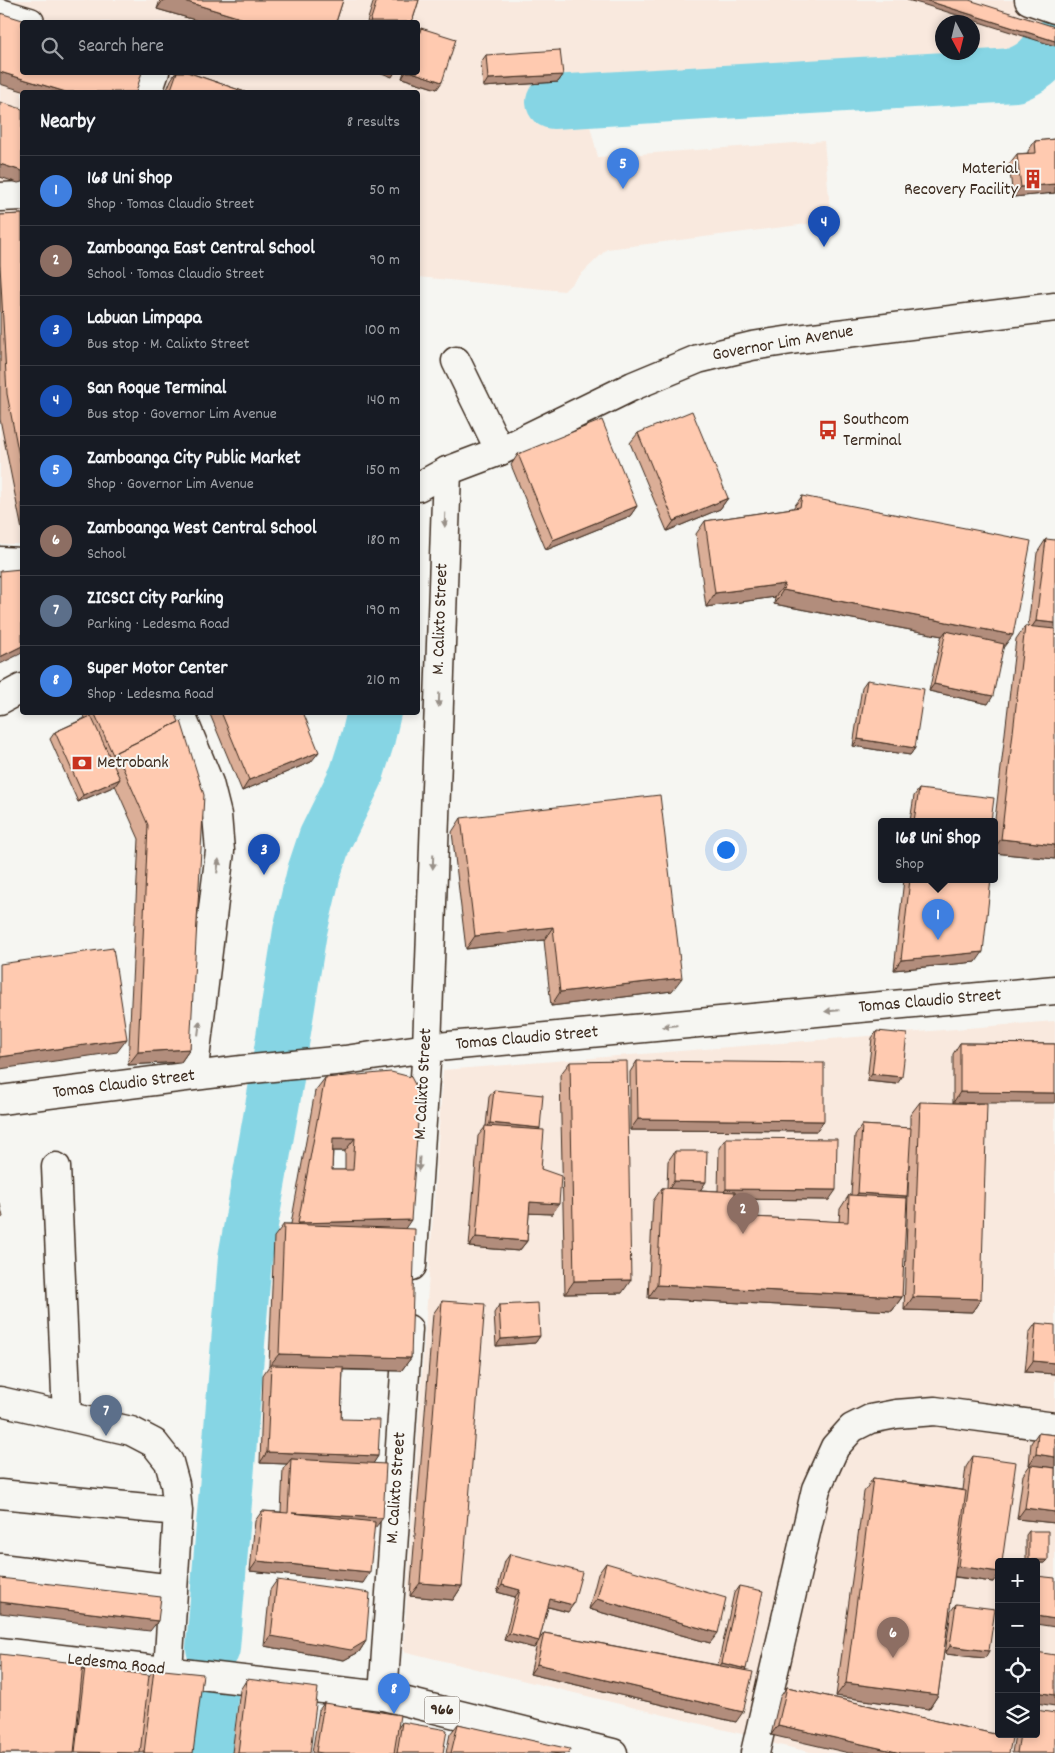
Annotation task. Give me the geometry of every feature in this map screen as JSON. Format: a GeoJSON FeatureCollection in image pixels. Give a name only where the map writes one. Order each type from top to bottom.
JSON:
{"type":"FeatureCollection","features":[{"type":"Feature","properties":{"kind":"street"},"geometry":{"type":"LineString","coordinates":[[1029,0],[1055,8]]}},
{"type":"Feature","properties":{"kind":"street"},"geometry":{"type":"LineString","coordinates":[[0,13],[23,20]]}},
{"type":"Feature","properties":{"kind":"street"},"geometry":{"type":"LineString","coordinates":[[149,90],[154,75]]}},
{"type":"Feature","properties":{"kind":"street"},"geometry":{"type":"LineString","coordinates":[[0,197],[20,196]]}},
{"type":"Feature","properties":{"kind":"street","name":"Governor Lim Avenue"},"geometry":{"type":"LineString","coordinates":[[420,486],[446,471],[500,452],[634,386],[698,359],[752,346],[798,339],[1055,306]]}},
{"type":"Feature","properties":{"kind":"street"},"geometry":{"type":"LineString","coordinates":[[456,361],[500,452]]}},
{"type":"Feature","properties":{"kind":"street","name":"M. Calixto Street"},"geometry":{"type":"LineString","coordinates":[[383,1696],[426,1048],[446,471]]}},
{"type":"Feature","properties":{"kind":"street"},"geometry":{"type":"LineString","coordinates":[[0,561],[20,562]]}},
{"type":"Feature","properties":{"kind":"street"},"geometry":{"type":"LineString","coordinates":[[0,700],[20,689]]}},
{"type":"Feature","properties":{"kind":"street"},"geometry":{"type":"LineString","coordinates":[[181,715],[208,783],[217,815],[220,851],[193,1076]]}},
{"type":"Feature","properties":{"kind":"street","name":"Tomas Claudio Street"},"geometry":{"type":"LineString","coordinates":[[0,1100],[242,1070],[345,1060],[426,1048],[1055,990]]}},
{"type":"Feature","properties":{"kind":"street"},"geometry":{"type":"LineString","coordinates":[[56,1167],[67,1416]]}},
{"type":"Feature","properties":{"kind":"street"},"geometry":{"type":"LineString","coordinates":[[0,1401],[131,1431],[154,1443],[168,1462],[175,1484],[178,1511],[168,1670]]}},
{"type":"Feature","properties":{"kind":"street"},"geometry":{"type":"LineString","coordinates":[[755,1753],[816,1490],[835,1447],[852,1428],[870,1419],[896,1414],[935,1411],[1055,1427]]}},
{"type":"Feature","properties":{"kind":"street"},"geometry":{"type":"LineString","coordinates":[[0,1494],[178,1511]]}},
{"type":"Feature","properties":{"kind":"street"},"geometry":{"type":"LineString","coordinates":[[0,1568],[173,1589]]}},
{"type":"Feature","properties":{"kind":"street","name":"Ledesma Road"},"geometry":{"type":"LineString","coordinates":[[0,1652],[383,1696],[614,1753]]}},
{"type":"Feature","properties":{"kind":"shaded area"},"geometry":{"type":"Polygon","coordinates":[[[0,0],[1055,0],[1055,51],[1041,46],[980,51],[980,15],[935,15],[935,55],[579,84],[598,157],[824,141],[831,221],[607,249],[564,291],[420,277],[420,90],[20,90],[20,544],[0,544],[0,0]]]}},
{"type":"Feature","properties":{"kind":"shaded area"},"geometry":{"type":"Polygon","coordinates":[[[1055,1021],[1055,1416],[937,1399],[850,1412],[806,1484],[750,1736],[403,1651],[443,1070],[1055,1021]]]}},
{"type":"Feature","properties":{"kind":"shaded area"},"geometry":{"type":"Polygon","coordinates":[[[935,1418],[1055,1434],[1055,1753],[814,1753],[766,1742],[824,1492],[858,1431],[935,1418]]]}},
{"type":"Feature","properties":{"kind":"building"},"geometry":{"type":"Polygon","coordinates":[[[181,0],[343,0],[337,20],[247,20],[181,0]]]}},
{"type":"Feature","properties":{"kind":"building"},"geometry":{"type":"Polygon","coordinates":[[[377,0],[419,0],[413,20],[371,20],[377,0]]]}},
{"type":"Feature","properties":{"kind":"building"},"geometry":{"type":"Polygon","coordinates":[[[925,0],[969,0],[1055,27],[1055,41],[980,17],[980,15],[973,15],[925,0]]]}},
{"type":"Feature","properties":{"kind":"building"},"geometry":{"type":"Polygon","coordinates":[[[0,13],[23,20],[20,20],[20,75],[141,75],[137,90],[59,90],[0,72],[0,13]]]}},
{"type":"Feature","properties":{"kind":"building"},"geometry":{"type":"Polygon","coordinates":[[[421,28],[456,39],[442,82],[420,75],[421,28]]]}},
{"type":"Feature","properties":{"kind":"building"},"geometry":{"type":"Polygon","coordinates":[[[560,50],[563,75],[488,79],[486,55],[560,50]]]}},
{"type":"Feature","properties":{"kind":"building"},"geometry":{"type":"Polygon","coordinates":[[[176,75],[196,75],[239,90],[171,90],[176,75]]]}},
{"type":"Feature","properties":{"kind":"building"},"geometry":{"type":"Polygon","coordinates":[[[0,102],[20,108],[20,170],[0,164],[0,102]]]}},
{"type":"Feature","properties":{"kind":"building","name":"Material Recovery Facility"},"geometry":{"type":"Polygon","coordinates":[[[1055,139],[1055,184],[1021,187],[1017,154],[1036,153],[1035,141],[1055,139]]]}},
{"type":"Feature","properties":{"kind":"building"},"geometry":{"type":"Polygon","coordinates":[[[20,214],[20,461],[7,394],[0,265],[0,215],[20,214]]]}},
{"type":"Feature","properties":{"kind":"building"},"geometry":{"type":"Polygon","coordinates":[[[692,411],[728,498],[674,521],[638,433],[692,411]]]}},
{"type":"Feature","properties":{"kind":"building"},"geometry":{"type":"Polygon","coordinates":[[[602,420],[637,506],[553,540],[518,454],[602,420]]]}},
{"type":"Feature","properties":{"kind":"building"},"geometry":{"type":"Polygon","coordinates":[[[802,496],[1031,541],[1013,635],[783,590],[785,584],[715,593],[705,521],[800,507],[802,496]]]}},
{"type":"Feature","properties":{"kind":"building"},"geometry":{"type":"Polygon","coordinates":[[[1046,539],[1055,540],[1055,623],[1036,621],[1046,539]]]}},
{"type":"Feature","properties":{"kind":"building"},"geometry":{"type":"Polygon","coordinates":[[[20,569],[20,647],[0,657],[0,571],[20,569]]]}},
{"type":"Feature","properties":{"kind":"building"},"geometry":{"type":"Polygon","coordinates":[[[1025,626],[1055,629],[1055,845],[1001,839],[1025,626]]]}},
{"type":"Feature","properties":{"kind":"building"},"geometry":{"type":"Polygon","coordinates":[[[946,631],[1004,644],[993,696],[934,684],[946,631]]]}},
{"type":"Feature","properties":{"kind":"building"},"geometry":{"type":"Polygon","coordinates":[[[867,680],[924,689],[915,748],[858,739],[867,680]]]}},
{"type":"Feature","properties":{"kind":"building"},"geometry":{"type":"Polygon","coordinates":[[[95,715],[176,715],[179,722],[113,755],[95,715]]]}},
{"type":"Feature","properties":{"kind":"building"},"geometry":{"type":"Polygon","coordinates":[[[222,715],[304,715],[319,752],[249,780],[222,715]]]}},
{"type":"Feature","properties":{"kind":"building","name":"Metrobank"},"geometry":{"type":"Polygon","coordinates":[[[91,716],[120,779],[83,795],[55,732],[91,716]]]}},
{"type":"Feature","properties":{"kind":"building"},"geometry":{"type":"Polygon","coordinates":[[[181,721],[204,795],[190,1049],[138,1052],[148,825],[116,752],[181,721]]]}},
{"type":"Feature","properties":{"kind":"building"},"geometry":{"type":"Polygon","coordinates":[[[919,789],[994,798],[991,818],[914,818],[919,789]]]}},
{"type":"Feature","properties":{"kind":"building"},"geometry":{"type":"Polygon","coordinates":[[[660,795],[682,978],[560,992],[553,927],[475,936],[461,818],[660,795]]]}},
{"type":"Feature","properties":{"kind":"building"},"geometry":{"type":"Polygon","coordinates":[[[910,883],[991,883],[983,952],[901,960],[910,883]]]}},
{"type":"Feature","properties":{"kind":"building"},"geometry":{"type":"Polygon","coordinates":[[[113,948],[127,1039],[0,1057],[0,964],[113,948]]]}},
{"type":"Feature","properties":{"kind":"building"},"geometry":{"type":"Polygon","coordinates":[[[877,1031],[907,1034],[902,1077],[872,1074],[877,1031]]]}},
{"type":"Feature","properties":{"kind":"building"},"geometry":{"type":"Polygon","coordinates":[[[960,1043],[1055,1044],[1055,1093],[960,1092],[960,1043]]]}},
{"type":"Feature","properties":{"kind":"building"},"geometry":{"type":"Polygon","coordinates":[[[627,1061],[631,1280],[574,1281],[570,1062],[627,1061]]]}},
{"type":"Feature","properties":{"kind":"building"},"geometry":{"type":"Polygon","coordinates":[[[637,1061],[824,1063],[824,1121],[638,1119],[637,1061]]]}},
{"type":"Feature","properties":{"kind":"building"},"geometry":{"type":"Polygon","coordinates":[[[391,1072],[411,1077],[420,1094],[411,1220],[298,1223],[325,1078],[391,1072]],[[333,1138],[332,1170],[353,1170],[355,1138],[333,1138]]]}},
{"type":"Feature","properties":{"kind":"building"},"geometry":{"type":"Polygon","coordinates":[[[494,1090],[543,1095],[540,1128],[490,1123],[494,1090]]]}},
{"type":"Feature","properties":{"kind":"building"},"geometry":{"type":"Polygon","coordinates":[[[920,1102],[987,1104],[981,1299],[913,1297],[920,1102]]]}},
{"type":"Feature","properties":{"kind":"building"},"geometry":{"type":"Polygon","coordinates":[[[862,1125],[911,1128],[907,1196],[858,1193],[862,1125]]]}},
{"type":"Feature","properties":{"kind":"building"},"geometry":{"type":"Polygon","coordinates":[[[485,1126],[544,1130],[541,1169],[561,1176],[559,1204],[530,1202],[527,1241],[476,1237],[485,1126]]]}},
{"type":"Feature","properties":{"kind":"building"},"geometry":{"type":"Polygon","coordinates":[[[726,1138],[837,1139],[836,1190],[726,1189],[726,1138]]]}},
{"type":"Feature","properties":{"kind":"building"},"geometry":{"type":"Polygon","coordinates":[[[675,1151],[707,1151],[706,1182],[674,1181],[675,1151]]]}},
{"type":"Feature","properties":{"kind":"building"},"geometry":{"type":"Polygon","coordinates":[[[662,1188],[735,1192],[734,1216],[848,1222],[849,1195],[907,1198],[902,1297],[657,1285],[662,1188]]]}},
{"type":"Feature","properties":{"kind":"building"},"geometry":{"type":"Polygon","coordinates":[[[0,1204],[3,1217],[0,1218],[0,1204]]]}},
{"type":"Feature","properties":{"kind":"building"},"geometry":{"type":"Polygon","coordinates":[[[284,1224],[415,1229],[411,1358],[279,1354],[284,1224]]]}},
{"type":"Feature","properties":{"kind":"building"},"geometry":{"type":"Polygon","coordinates":[[[442,1301],[485,1304],[462,1586],[420,1583],[442,1301]]]}},
{"type":"Feature","properties":{"kind":"building"},"geometry":{"type":"Polygon","coordinates":[[[538,1303],[540,1336],[501,1339],[499,1305],[538,1303]]]}},
{"type":"Feature","properties":{"kind":"building"},"geometry":{"type":"Polygon","coordinates":[[[1036,1323],[1055,1325],[1055,1363],[1033,1361],[1036,1323]]]}},
{"type":"Feature","properties":{"kind":"building"},"geometry":{"type":"Polygon","coordinates":[[[271,1365],[343,1367],[341,1419],[380,1420],[378,1456],[267,1452],[271,1365]]]}},
{"type":"Feature","properties":{"kind":"building"},"geometry":{"type":"Polygon","coordinates":[[[1038,1433],[1055,1435],[1055,1457],[1036,1454],[1038,1433]]]}},
{"type":"Feature","properties":{"kind":"building"},"geometry":{"type":"Polygon","coordinates":[[[973,1456],[1016,1462],[1003,1558],[995,1558],[995,1571],[958,1566],[973,1456]]]}},
{"type":"Feature","properties":{"kind":"building"},"geometry":{"type":"Polygon","coordinates":[[[291,1459],[386,1464],[383,1518],[292,1513],[375,1522],[370,1572],[257,1561],[262,1511],[288,1513],[291,1459]]]}},
{"type":"Feature","properties":{"kind":"building"},"geometry":{"type":"Polygon","coordinates":[[[1031,1465],[1055,1468],[1055,1512],[1025,1508],[1031,1465]]]}},
{"type":"Feature","properties":{"kind":"building"},"geometry":{"type":"Polygon","coordinates":[[[873,1478],[966,1491],[938,1695],[846,1683],[873,1478]]]}},
{"type":"Feature","properties":{"kind":"building"},"geometry":{"type":"Polygon","coordinates":[[[1029,1531],[1048,1531],[1048,1560],[1029,1558],[1029,1531]]]}},
{"type":"Feature","properties":{"kind":"building"},"geometry":{"type":"Polygon","coordinates":[[[510,1554],[582,1572],[573,1605],[550,1599],[539,1641],[509,1633],[520,1590],[502,1585],[510,1554]]]}},
{"type":"Feature","properties":{"kind":"building"},"geometry":{"type":"Polygon","coordinates":[[[606,1563],[726,1598],[718,1633],[597,1599],[606,1563]]]}},
{"type":"Feature","properties":{"kind":"building"},"geometry":{"type":"Polygon","coordinates":[[[1040,1576],[1055,1578],[1055,1619],[1040,1617],[1040,1576]]]}},
{"type":"Feature","properties":{"kind":"building"},"geometry":{"type":"Polygon","coordinates":[[[0,1578],[161,1597],[158,1621],[0,1602],[0,1578]]]}},
{"type":"Feature","properties":{"kind":"building"},"geometry":{"type":"Polygon","coordinates":[[[277,1580],[370,1593],[366,1641],[351,1650],[271,1636],[277,1580]]]}},
{"type":"Feature","properties":{"kind":"building"},"geometry":{"type":"Polygon","coordinates":[[[739,1586],[763,1591],[746,1669],[722,1663],[739,1586]]]}},
{"type":"Feature","properties":{"kind":"building"},"geometry":{"type":"Polygon","coordinates":[[[956,1604],[995,1609],[989,1651],[950,1646],[956,1604]]]}},
{"type":"Feature","properties":{"kind":"building"},"geometry":{"type":"Polygon","coordinates":[[[544,1633],[753,1672],[743,1712],[537,1664],[544,1633]]]}},
{"type":"Feature","properties":{"kind":"building"},"geometry":{"type":"Polygon","coordinates":[[[1040,1653],[1055,1655],[1055,1695],[1040,1693],[1040,1653]]]}},
{"type":"Feature","properties":{"kind":"building"},"geometry":{"type":"Polygon","coordinates":[[[0,1654],[83,1664],[74,1753],[0,1753],[0,1654]]]}},
{"type":"Feature","properties":{"kind":"building"},"geometry":{"type":"Polygon","coordinates":[[[85,1667],[149,1675],[140,1753],[75,1752],[85,1667]]]}},
{"type":"Feature","properties":{"kind":"building"},"geometry":{"type":"Polygon","coordinates":[[[154,1669],[203,1674],[193,1753],[144,1753],[154,1669]]]}},
{"type":"Feature","properties":{"kind":"building"},"geometry":{"type":"Polygon","coordinates":[[[247,1679],[318,1688],[310,1753],[238,1753],[247,1679]]]}},
{"type":"Feature","properties":{"kind":"building"},"geometry":{"type":"Polygon","coordinates":[[[787,1687],[995,1734],[995,1738],[1012,1738],[1009,1753],[901,1753],[778,1725],[787,1687]]]}},
{"type":"Feature","properties":{"kind":"building"},"geometry":{"type":"Polygon","coordinates":[[[324,1703],[400,1715],[394,1753],[316,1752],[324,1703]]]}},
{"type":"Feature","properties":{"kind":"building"},"geometry":{"type":"Polygon","coordinates":[[[1040,1711],[1055,1713],[1055,1753],[1017,1753],[1019,1738],[1040,1738],[1040,1711]]]}},
{"type":"Feature","properties":{"kind":"building"},"geometry":{"type":"Polygon","coordinates":[[[402,1722],[447,1730],[443,1753],[397,1753],[402,1722]]]}},
{"type":"Feature","properties":{"kind":"building"},"geometry":{"type":"Polygon","coordinates":[[[458,1724],[570,1749],[569,1753],[451,1753],[458,1724]]]}},
{"type":"Feature","properties":{"kind":"waterway"},"geometry":{"type":"LineString","coordinates":[[553,102],[1015,75],[1035,64],[1050,47]]}},
{"type":"Feature","properties":{"kind":"waterway"},"geometry":{"type":"LineString","coordinates":[[280,1056],[300,931],[314,872],[325,839],[356,776],[373,715]]}},
{"type":"Feature","properties":{"kind":"waterway"},"geometry":{"type":"LineString","coordinates":[[213,1648],[245,1258],[277,1079]]}},
{"type":"Feature","properties":{"kind":"waterway"},"geometry":{"type":"LineString","coordinates":[[205,1753],[211,1696]]}},
{"type":"Feature","properties":{"kind":"place","name":"Material Recovery Facility"},"geometry":{"type":"Point","coordinates":[1033,179]}},
{"type":"Feature","properties":{"kind":"place","name":"Zamboanga City Public Market"},"geometry":{"type":"Point","coordinates":[623,189]}},
{"type":"Feature","properties":{"kind":"place","name":"San Roque Terminal"},"geometry":{"type":"Point","coordinates":[824,247]}},
{"type":"Feature","properties":{"kind":"place","name":"Southcom Terminal"},"geometry":{"type":"Point","coordinates":[828,430]}},
{"type":"Feature","properties":{"kind":"place","name":"Metrobank"},"geometry":{"type":"Point","coordinates":[82,763]}},
{"type":"Feature","properties":{"kind":"place","name":"Labuan Limpapa"},"geometry":{"type":"Point","coordinates":[264,875]}},
{"type":"Feature","properties":{"kind":"place","name":"168 Uni Shop"},"geometry":{"type":"Point","coordinates":[938,940]}},
{"type":"Feature","properties":{"kind":"place","name":"Zamboanga East Central School"},"geometry":{"type":"Point","coordinates":[743,1234]}},
{"type":"Feature","properties":{"kind":"place","name":"ZICSCI City Parking"},"geometry":{"type":"Point","coordinates":[106,1436]}},
{"type":"Feature","properties":{"kind":"place","name":"Zamboanga West Central School"},"geometry":{"type":"Point","coordinates":[893,1658]}},
{"type":"Feature","properties":{"kind":"place","name":"Super Motor Center"},"geometry":{"type":"Point","coordinates":[394,1714]}}]}
